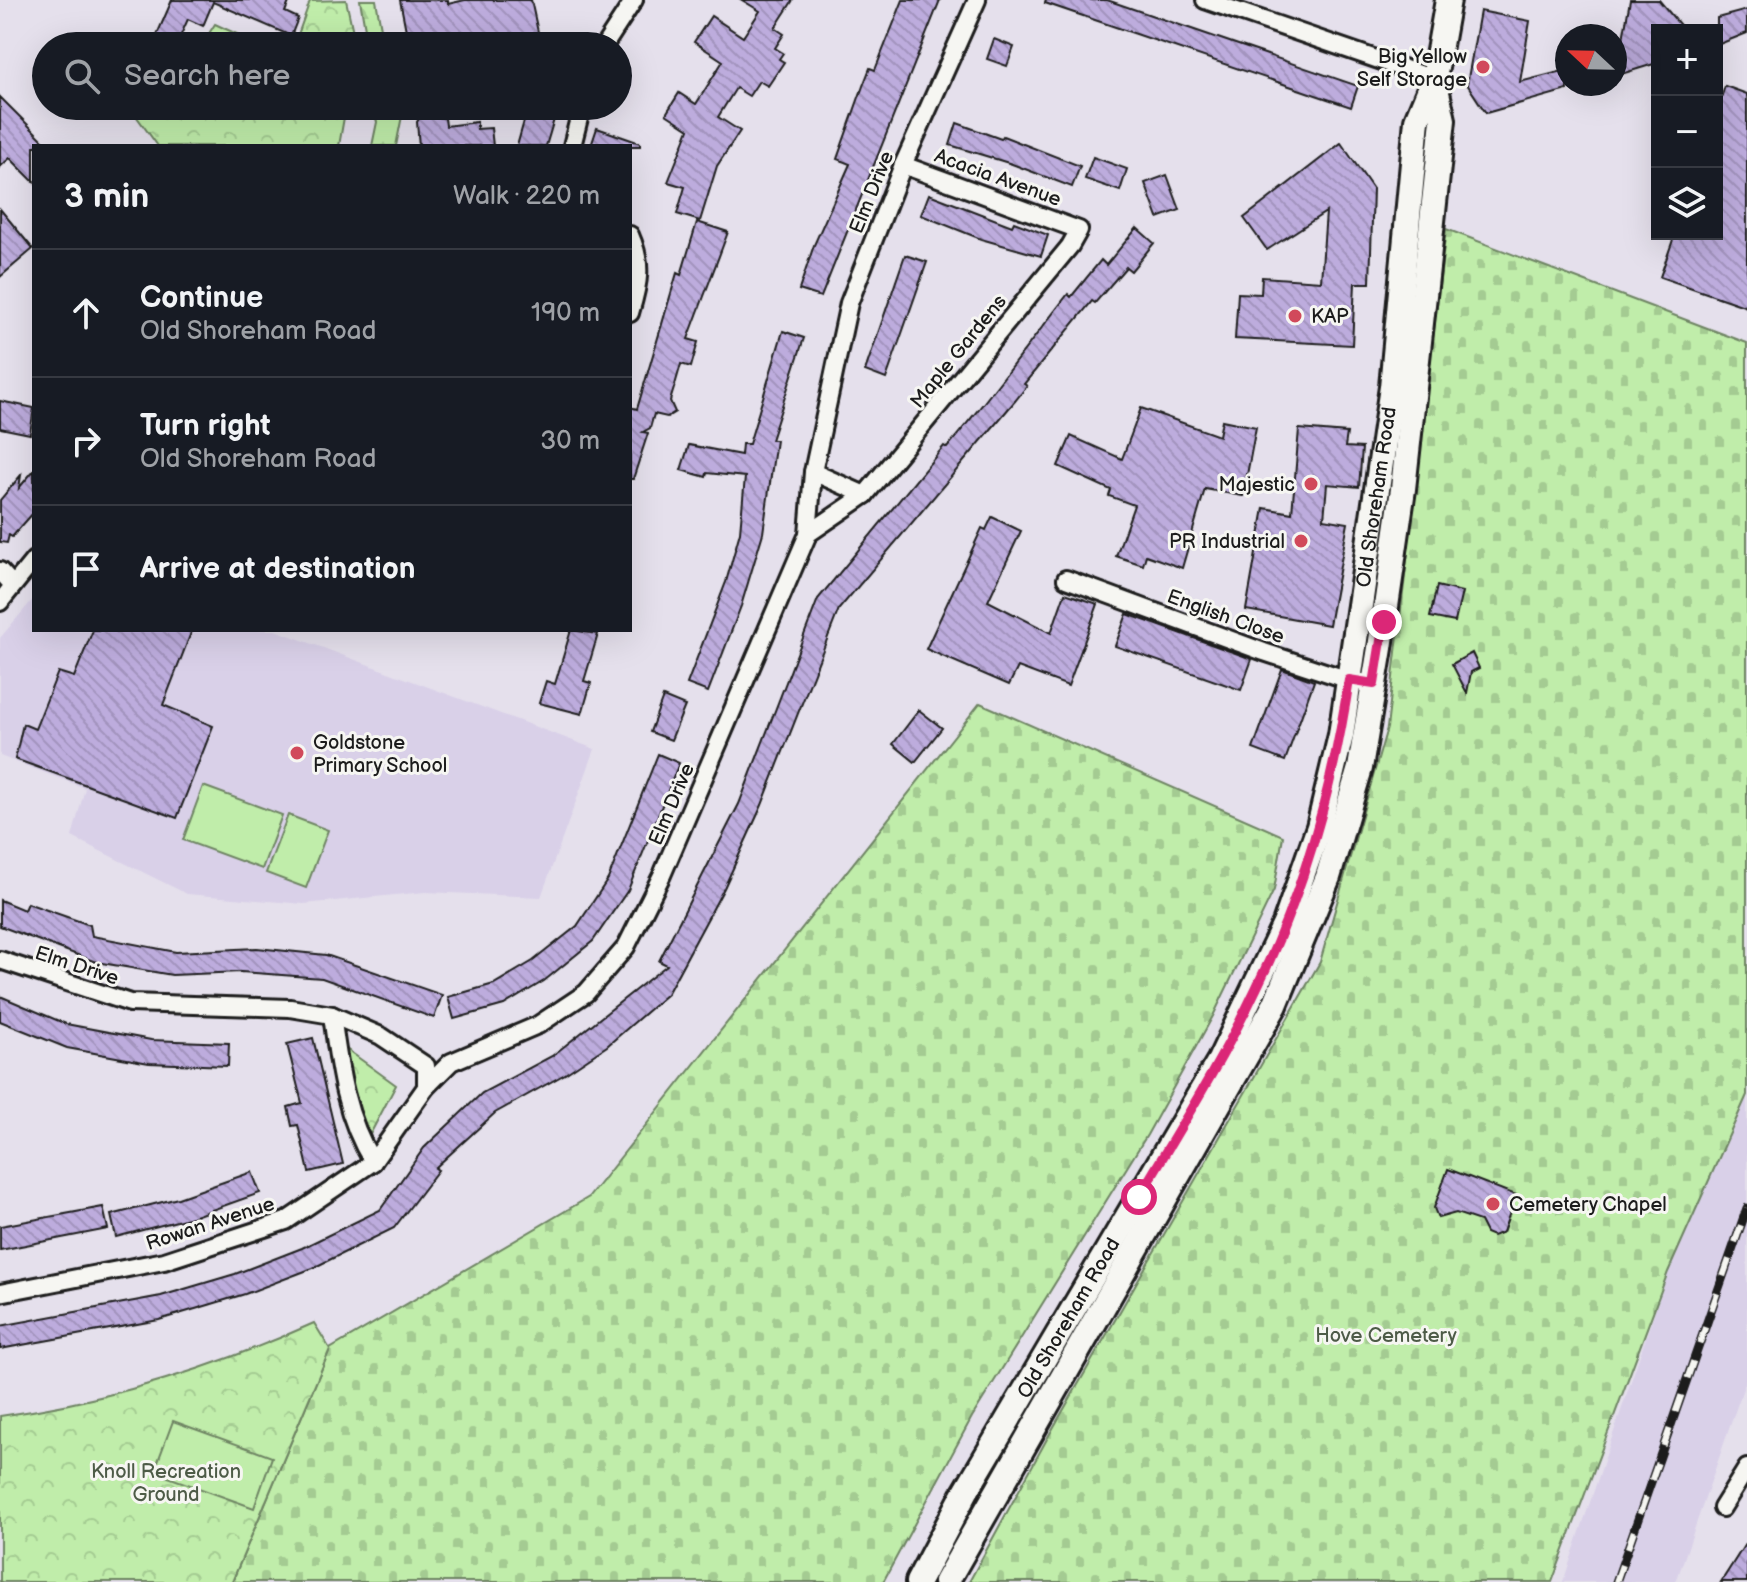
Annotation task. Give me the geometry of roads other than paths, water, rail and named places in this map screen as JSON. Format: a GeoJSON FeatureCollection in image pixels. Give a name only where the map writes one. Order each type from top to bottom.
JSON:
{"type":"FeatureCollection","features":[{"type":"Feature","properties":{"kind":"main road","name":"Old Shoreham Road"},"geometry":{"type":"LineString","coordinates":[[918,1582],[966,1491],[1220,1060],[1257,989],[1285,924],[1319,827],[1341,735],[1392,387],[1417,120],[1434,79],[1448,0]]}},
{"type":"Feature","properties":{"kind":"main road","name":"Old Shoreham Road"},"geometry":{"type":"LineString","coordinates":[[946,1582],[1275,1005],[1328,877],[1360,768],[1406,458],[1443,120],[1434,79]]}},
{"type":"Feature","properties":{"kind":"street"},"geometry":{"type":"LineString","coordinates":[[613,32],[634,0]]}},
{"type":"Feature","properties":{"kind":"street","name":"Elm Drive"},"geometry":{"type":"LineString","coordinates":[[426,1087],[451,1062],[538,1025],[586,993],[626,947],[662,875],[808,534],[813,472],[849,303],[903,165],[977,0]]}},
{"type":"Feature","properties":{"kind":"street"},"geometry":{"type":"LineString","coordinates":[[1205,0],[1434,79]]}},
{"type":"Feature","properties":{"kind":"street"},"geometry":{"type":"LineString","coordinates":[[572,144],[578,120]]}},
{"type":"Feature","properties":{"kind":"street","name":"Acacia Avenue"},"geometry":{"type":"LineString","coordinates":[[903,165],[1079,230]]}},
{"type":"Feature","properties":{"kind":"street","name":"Maple Gardens"},"geometry":{"type":"LineString","coordinates":[[808,534],[865,495],[1070,246],[1079,230]]}},
{"type":"Feature","properties":{"kind":"street"},"geometry":{"type":"LineString","coordinates":[[632,240],[639,256],[640,277],[632,306]]}},
{"type":"Feature","properties":{"kind":"street"},"geometry":{"type":"LineString","coordinates":[[813,472],[865,495]]}},
{"type":"Feature","properties":{"kind":"street"},"geometry":{"type":"LineString","coordinates":[[0,602],[32,562]]}},
{"type":"Feature","properties":{"kind":"street"},"geometry":{"type":"LineString","coordinates":[[0,571],[12,584]]}},
{"type":"Feature","properties":{"kind":"street","name":"English Close"},"geometry":{"type":"LineString","coordinates":[[1066,579],[1349,680],[1374,684]]}},
{"type":"Feature","properties":{"kind":"street","name":"Elm Drive"},"geometry":{"type":"LineString","coordinates":[[0,960],[130,1003],[290,1008],[332,1015],[381,1036],[426,1066],[426,1087]]}},
{"type":"Feature","properties":{"kind":"street"},"geometry":{"type":"LineString","coordinates":[[332,1015],[340,1073],[355,1133],[373,1162]]}},
{"type":"Feature","properties":{"kind":"street","name":"Rowan Avenue"},"geometry":{"type":"LineString","coordinates":[[0,1293],[164,1261],[286,1221],[373,1162],[426,1087]]}},
{"type":"Feature","properties":{"kind":"street"},"geometry":{"type":"LineString","coordinates":[[1722,1508],[1747,1468]]}},
{"type":"Feature","properties":{"kind":"railway"},"geometry":{"type":"LineString","coordinates":[[1616,1582],[1747,1208]]}},
{"type":"Feature","properties":{"kind":"place","name":"Big Yellow Self Storage"},"geometry":{"type":"Point","coordinates":[1483,67]}},
{"type":"Feature","properties":{"kind":"place","name":"KAP"},"geometry":{"type":"Point","coordinates":[1295,316]}},
{"type":"Feature","properties":{"kind":"place","name":"Majestic"},"geometry":{"type":"Point","coordinates":[1311,484]}},
{"type":"Feature","properties":{"kind":"place","name":"PR Industrial"},"geometry":{"type":"Point","coordinates":[1301,541]}},
{"type":"Feature","properties":{"kind":"place","name":"Goldstone Primary School"},"geometry":{"type":"Point","coordinates":[297,753]}},
{"type":"Feature","properties":{"kind":"place","name":"Cemetery Chapel"},"geometry":{"type":"Point","coordinates":[1493,1204]}},
{"type":"Feature","properties":{"kind":"park label","name":"Hove Cemetery"},"geometry":{"type":"Point","coordinates":[1386,1335]}},
{"type":"Feature","properties":{"kind":"park label","name":"Knoll Recreation Ground"},"geometry":{"type":"Point","coordinates":[166,1482]}}]}
